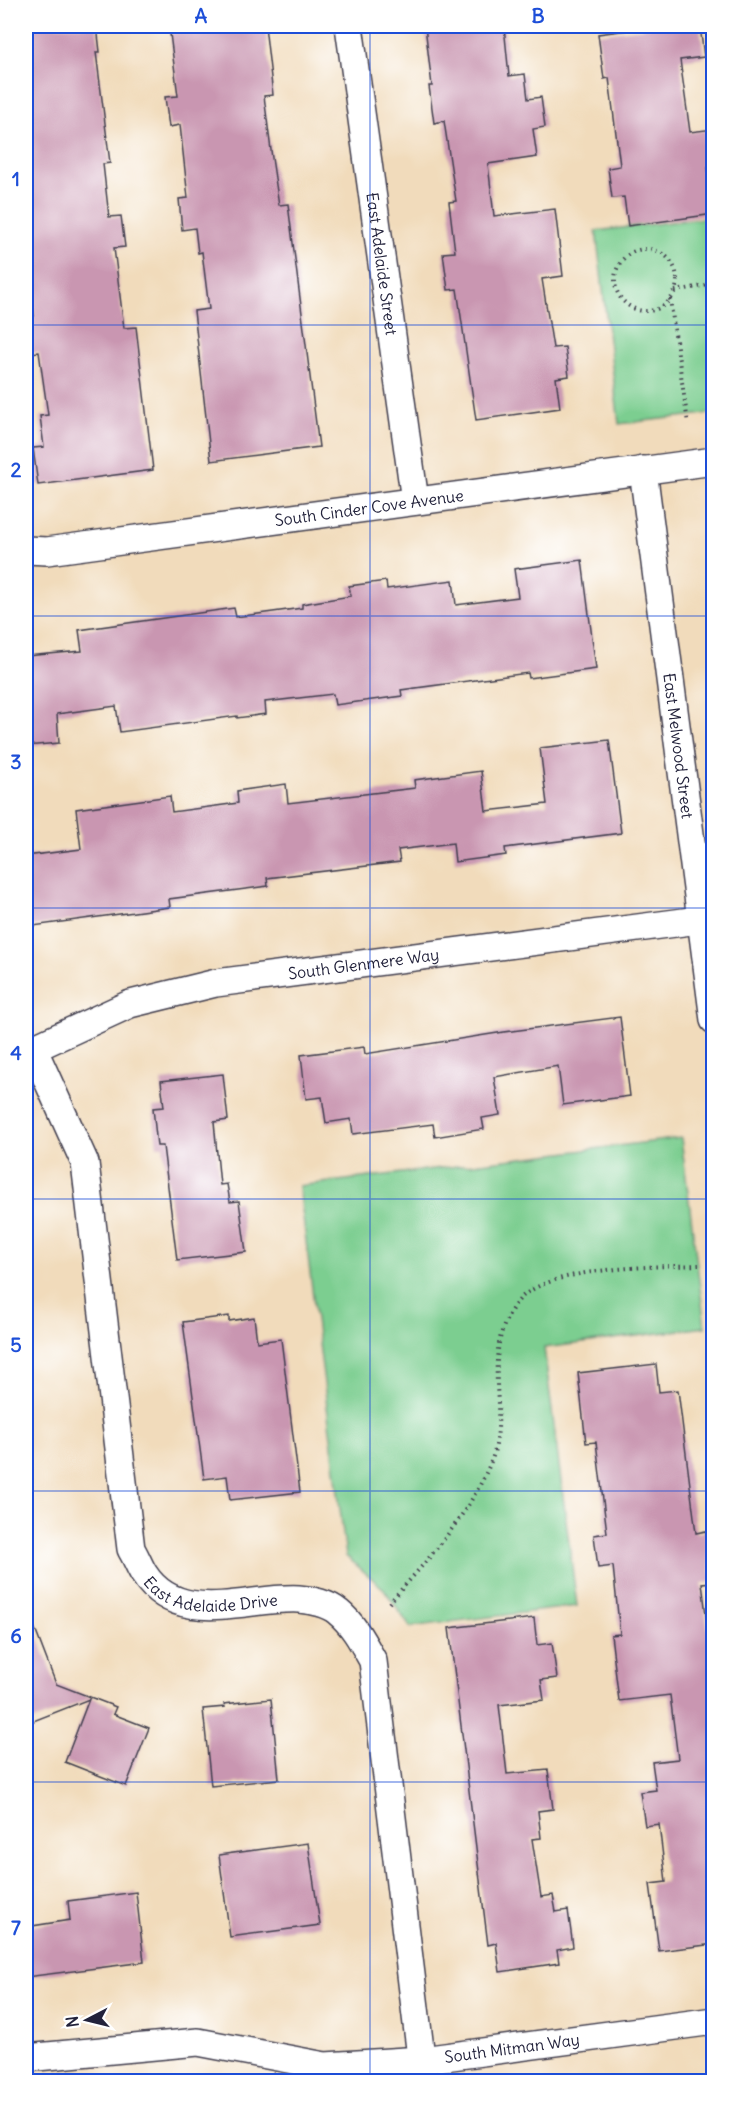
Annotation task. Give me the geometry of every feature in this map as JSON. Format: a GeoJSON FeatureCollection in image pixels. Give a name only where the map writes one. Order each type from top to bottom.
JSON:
{"type":"FeatureCollection","features":[{"type":"Feature","properties":{"kind":"street","name":"East Adelaide Street"},"geometry":{"type":"LineString","coordinates":[[349,26],[415,501]]}},
{"type":"Feature","properties":{"kind":"street","name":"South Cinder Cove Avenue"},"geometry":{"type":"LineString","coordinates":[[26,550],[47,551],[714,461]]}},
{"type":"Feature","properties":{"kind":"street","name":"East Melwood Street"},"geometry":{"type":"LineString","coordinates":[[643,470],[707,919],[714,1020]]}},
{"type":"Feature","properties":{"kind":"street","name":"South Glenmere Way"},"geometry":{"type":"LineString","coordinates":[[29,1050],[129,1004],[216,982],[707,919]]}},
{"type":"Feature","properties":{"kind":"street","name":"East Adelaide Drive"},"geometry":{"type":"LineString","coordinates":[[29,1050],[85,1163],[131,1549],[145,1575],[165,1595],[189,1604],[213,1607],[282,1598],[311,1600],[337,1610],[357,1631],[373,1660],[423,2071]]}},
{"type":"Feature","properties":{"kind":"street","name":"South Mitman Way"},"geometry":{"type":"LineString","coordinates":[[26,2058],[198,2042],[325,2066],[423,2071],[714,2021]]}},
{"type":"Feature","properties":{"kind":"path"},"geometry":{"type":"LineString","coordinates":[[644,250],[654,250],[663,255],[675,271],[677,281],[670,299],[663,306],[644,311],[634,309],[625,303],[619,295],[616,275],[625,257],[644,250]]}},
{"type":"Feature","properties":{"kind":"path"},"geometry":{"type":"LineString","coordinates":[[675,291],[714,284]]}},
{"type":"Feature","properties":{"kind":"path"},"geometry":{"type":"LineString","coordinates":[[670,299],[688,423]]}},
{"type":"Feature","properties":{"kind":"path"},"geometry":{"type":"LineString","coordinates":[[388,1603],[449,1531],[475,1493],[493,1458],[498,1427],[498,1350],[506,1319],[520,1299],[543,1285],[569,1275],[699,1264]]}},
{"type":"Feature","properties":{"kind":"green space"},"geometry":{"type":"Polygon","coordinates":[[[713,217],[713,413],[619,424],[596,231],[713,217]]]}},
{"type":"Feature","properties":{"kind":"green space"},"geometry":{"type":"Polygon","coordinates":[[[681,1138],[705,1327],[544,1348],[577,1606],[410,1627],[384,1589],[346,1556],[299,1186],[681,1138]]]}},
{"type":"Feature","properties":{"kind":"building"},"geometry":{"type":"Polygon","coordinates":[[[26,26],[97,26],[100,52],[96,52],[110,163],[103,164],[109,217],[121,216],[125,247],[114,248],[124,328],[136,327],[153,470],[38,485],[33,448],[44,447],[40,416],[48,415],[39,352],[30,353],[26,319],[26,317],[34,316],[26,238],[26,26]]]}},
{"type":"Feature","properties":{"kind":"building"},"geometry":{"type":"Polygon","coordinates":[[[169,26],[265,26],[273,95],[264,96],[279,205],[288,204],[319,447],[211,461],[194,311],[209,309],[202,252],[198,253],[195,228],[182,230],[179,199],[188,198],[180,125],[169,127],[165,97],[178,96],[169,26]]]}},
{"type":"Feature","properties":{"kind":"building"},"geometry":{"type":"Polygon","coordinates":[[[425,26],[504,26],[509,76],[525,74],[528,99],[541,97],[545,127],[533,129],[537,157],[488,164],[494,216],[555,209],[563,276],[542,279],[553,348],[565,347],[569,376],[556,378],[560,408],[476,420],[457,289],[448,290],[443,253],[455,252],[449,202],[456,201],[444,121],[434,123],[425,26]]]}},
{"type":"Feature","properties":{"kind":"building"},"geometry":{"type":"Polygon","coordinates":[[[659,26],[700,26],[704,57],[680,60],[690,132],[714,129],[714,166],[708,167],[714,214],[628,226],[624,197],[612,198],[608,168],[620,166],[609,78],[604,79],[598,34],[659,26]]]}},
{"type":"Feature","properties":{"kind":"building"},"geometry":{"type":"Polygon","coordinates":[[[582,560],[596,669],[529,678],[528,673],[401,690],[402,696],[335,705],[333,694],[265,702],[266,714],[120,732],[116,706],[57,714],[59,743],[26,746],[26,656],[82,651],[79,630],[234,608],[236,617],[302,608],[302,604],[351,596],[349,586],[386,581],[387,589],[453,580],[456,605],[518,597],[514,569],[582,560]]]}},
{"type":"Feature","properties":{"kind":"building"},"geometry":{"type":"Polygon","coordinates":[[[609,740],[621,833],[505,848],[506,855],[455,862],[453,843],[398,850],[400,862],[267,878],[268,886],[169,899],[170,907],[26,927],[26,856],[81,849],[76,809],[170,796],[172,812],[238,803],[237,791],[286,784],[288,803],[415,788],[414,780],[481,771],[486,811],[547,804],[540,748],[609,740]]]}},
{"type":"Feature","properties":{"kind":"building"},"geometry":{"type":"Polygon","coordinates":[[[620,1017],[630,1096],[563,1105],[558,1066],[494,1077],[500,1115],[482,1118],[484,1129],[435,1137],[433,1124],[353,1134],[351,1119],[326,1123],[322,1097],[306,1099],[301,1055],[364,1047],[365,1054],[504,1032],[620,1017]]]}},
{"type":"Feature","properties":{"kind":"building"},"geometry":{"type":"Polygon","coordinates":[[[223,1074],[228,1120],[214,1122],[220,1185],[227,1184],[230,1202],[239,1201],[246,1252],[177,1260],[163,1146],[157,1146],[153,1108],[164,1107],[161,1081],[223,1074]]]}},
{"type":"Feature","properties":{"kind":"building"},"geometry":{"type":"Polygon","coordinates":[[[229,1316],[229,1321],[254,1317],[257,1342],[281,1339],[300,1492],[230,1500],[227,1476],[204,1479],[183,1322],[229,1316]]]}},
{"type":"Feature","properties":{"kind":"building"},"geometry":{"type":"Polygon","coordinates":[[[656,1364],[659,1392],[678,1390],[696,1533],[706,1531],[712,1582],[702,1583],[714,1678],[714,1944],[659,1951],[650,1884],[666,1882],[659,1824],[645,1826],[640,1792],[656,1790],[652,1762],[678,1759],[670,1695],[619,1701],[611,1635],[620,1634],[613,1566],[598,1568],[594,1535],[607,1533],[596,1442],[586,1443],[578,1373],[656,1364]]]}},
{"type":"Feature","properties":{"kind":"building"},"geometry":{"type":"Polygon","coordinates":[[[26,1611],[28,1611],[56,1684],[116,1707],[113,1714],[149,1728],[126,1786],[65,1762],[89,1699],[26,1724],[26,1611]]]}},
{"type":"Feature","properties":{"kind":"building"},"geometry":{"type":"Polygon","coordinates":[[[534,1618],[537,1645],[552,1643],[557,1678],[541,1680],[544,1700],[499,1705],[507,1774],[548,1770],[553,1809],[538,1811],[541,1838],[532,1839],[541,1897],[553,1895],[556,1912],[568,1910],[573,1947],[557,1950],[559,1963],[500,1972],[496,1943],[488,1945],[449,1628],[534,1618]]]}},
{"type":"Feature","properties":{"kind":"building"},"geometry":{"type":"Polygon","coordinates":[[[271,1699],[279,1779],[211,1786],[203,1709],[225,1707],[224,1704],[271,1699]]]}},
{"type":"Feature","properties":{"kind":"building"},"geometry":{"type":"Polygon","coordinates":[[[308,1843],[320,1925],[230,1937],[219,1855],[308,1843]]]}},
{"type":"Feature","properties":{"kind":"building"},"geometry":{"type":"Polygon","coordinates":[[[136,1892],[144,1962],[26,1977],[26,1927],[70,1920],[68,1901],[136,1892]]]}}]}
